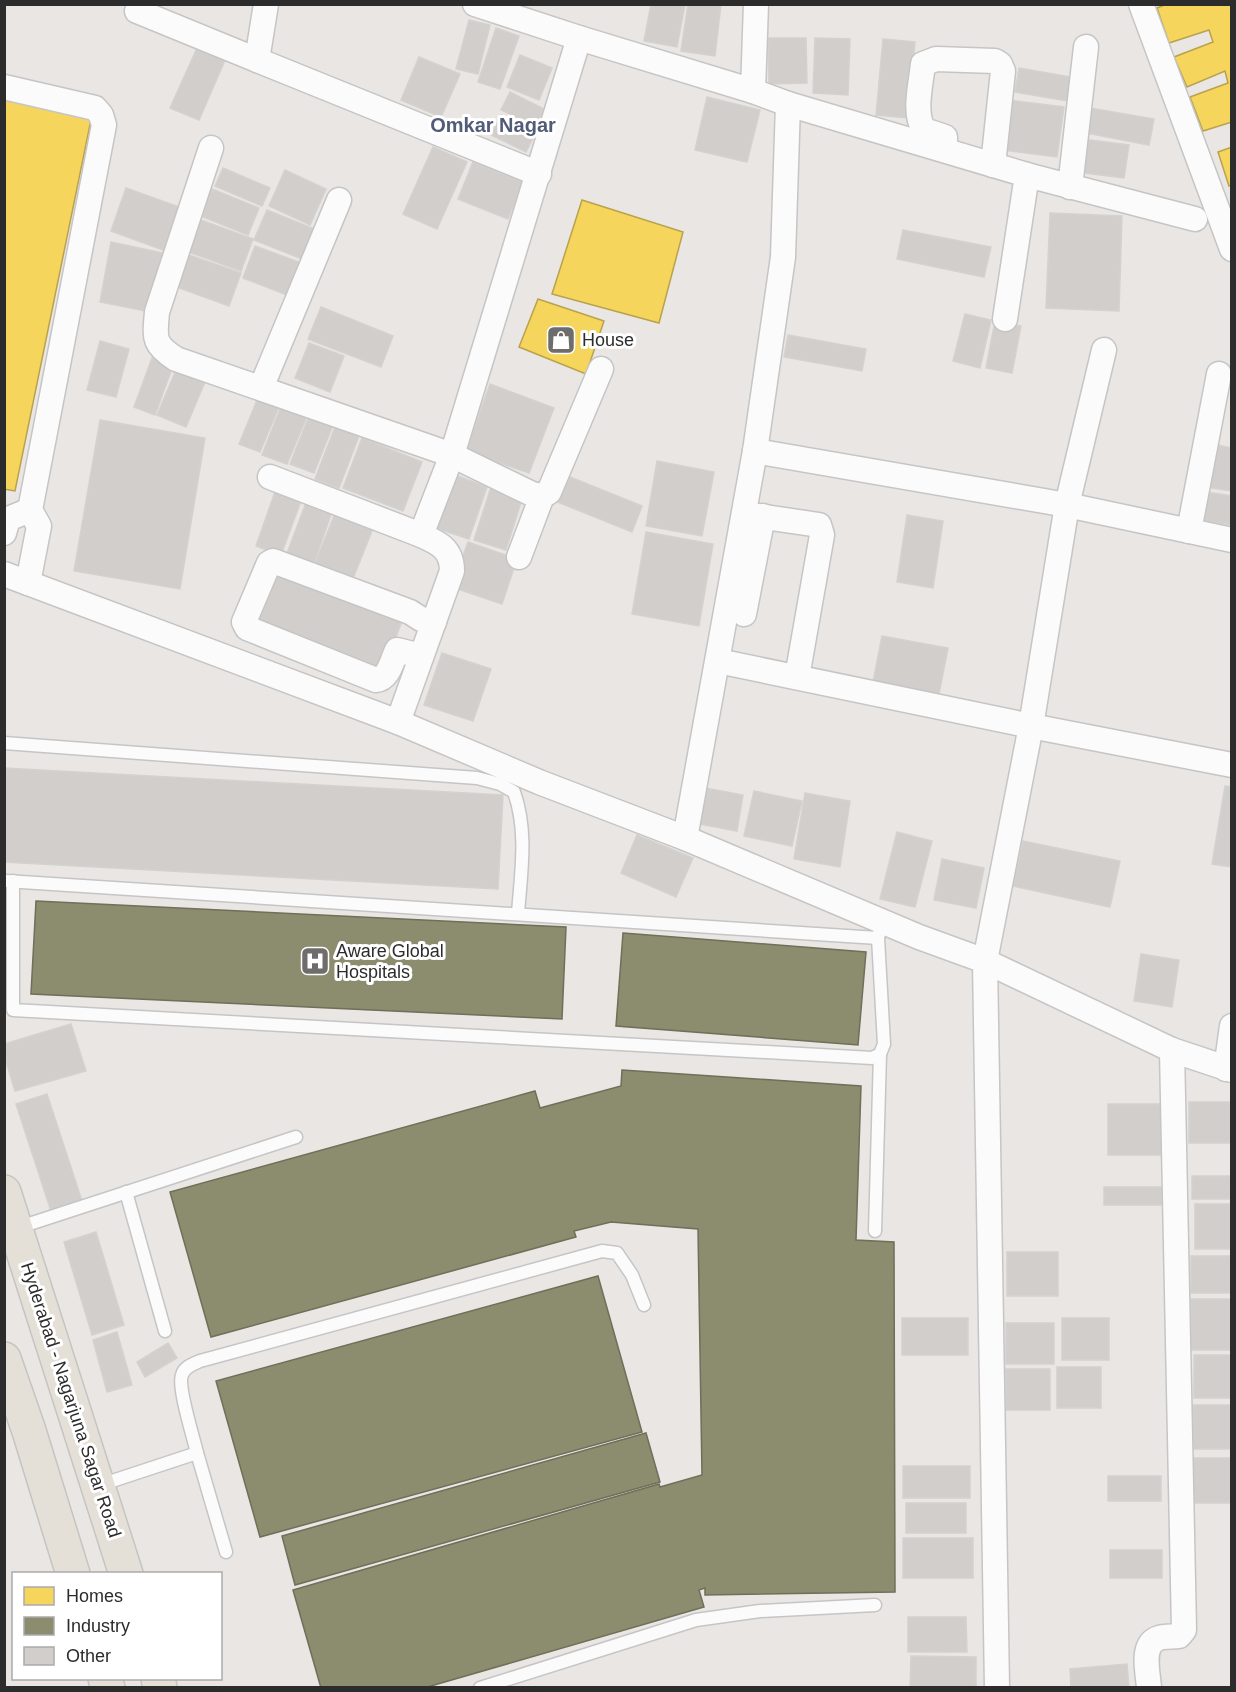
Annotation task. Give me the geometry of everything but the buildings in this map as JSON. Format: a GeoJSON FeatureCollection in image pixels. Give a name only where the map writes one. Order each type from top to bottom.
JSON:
{"type":"FeatureCollection","features":[{"type":"Feature","properties":{"kind":"main road","name":"Hyderabad - Nagarjuna Sagar Road"},"geometry":{"type":"LineString","coordinates":[[4,1192],[125,1572]]}},
{"type":"Feature","properties":{"kind":"main road"},"geometry":{"type":"LineString","coordinates":[[4,1359],[72,1572]]}},
{"type":"Feature","properties":{"kind":"street"},"geometry":{"type":"LineString","coordinates":[[257,60],[266,4]]}},
{"type":"Feature","properties":{"kind":"street"},"geometry":{"type":"LineString","coordinates":[[475,4],[943,151],[1195,219]]}},
{"type":"Feature","properties":{"kind":"street"},"geometry":{"type":"LineString","coordinates":[[753,91],[756,4]]}},
{"type":"Feature","properties":{"kind":"street"},"geometry":{"type":"LineString","coordinates":[[1141,4],[1232,249]]}},
{"type":"Feature","properties":{"kind":"street"},"geometry":{"type":"LineString","coordinates":[[137,10],[538,174]]}},
{"type":"Feature","properties":{"kind":"street"},"geometry":{"type":"LineString","coordinates":[[421,535],[452,455],[579,38]]}},
{"type":"Feature","properties":{"kind":"street"},"geometry":{"type":"LineString","coordinates":[[1070,187],[1086,47]]}},
{"type":"Feature","properties":{"kind":"street"},"geometry":{"type":"LineString","coordinates":[[943,151],[945,137],[924,130],[920,124],[918,114],[923,64],[936,59],[995,61],[1000,64],[1003,71],[993,165]]}},
{"type":"Feature","properties":{"kind":"street"},"geometry":{"type":"LineString","coordinates":[[4,87],[95,108],[101,115],[104,125],[12,520],[39,526],[28,583]]}},
{"type":"Feature","properties":{"kind":"street"},"geometry":{"type":"LineString","coordinates":[[744,614],[753,515],[755,451],[783,257],[788,104]]}},
{"type":"Feature","properties":{"kind":"street"},"geometry":{"type":"LineString","coordinates":[[211,148],[157,312],[155,338],[163,351],[176,359],[452,455],[532,494],[542,496]]}},
{"type":"Feature","properties":{"kind":"street"},"geometry":{"type":"LineString","coordinates":[[1005,319],[1027,175]]}},
{"type":"Feature","properties":{"kind":"street"},"geometry":{"type":"LineString","coordinates":[[261,388],[339,200]]}},
{"type":"Feature","properties":{"kind":"street"},"geometry":{"type":"LineString","coordinates":[[997,1688],[985,961],[1031,726],[1067,505],[1104,350]]}},
{"type":"Feature","properties":{"kind":"street"},"geometry":{"type":"LineString","coordinates":[[519,557],[542,496],[549,492],[601,369]]}},
{"type":"Feature","properties":{"kind":"street"},"geometry":{"type":"LineString","coordinates":[[1189,531],[1219,374]]}},
{"type":"Feature","properties":{"kind":"street"},"geometry":{"type":"LineString","coordinates":[[755,451],[1067,505],[1232,540]]}},
{"type":"Feature","properties":{"kind":"street"},"geometry":{"type":"LineString","coordinates":[[270,477],[421,535],[443,546],[450,556],[452,571],[398,722]]}},
{"type":"Feature","properties":{"kind":"street"},"geometry":{"type":"LineString","coordinates":[[685,838],[718,661],[753,515]]}},
{"type":"Feature","properties":{"kind":"street"},"geometry":{"type":"LineString","coordinates":[[753,515],[819,525],[821,529],[822,535],[797,678]]}},
{"type":"Feature","properties":{"kind":"street"},"geometry":{"type":"LineString","coordinates":[[421,656],[397,650],[385,677],[376,680],[247,628],[244,622],[269,563],[273,561],[410,612],[421,619],[434,622]]}},
{"type":"Feature","properties":{"kind":"street"},"geometry":{"type":"LineString","coordinates":[[4,574],[398,722],[538,782],[685,838],[880,930],[985,961],[1172,1050],[1229,1069],[1232,1026]]}},
{"type":"Feature","properties":{"kind":"street"},"geometry":{"type":"LineString","coordinates":[[718,661],[1232,765]]}},
{"type":"Feature","properties":{"kind":"street"},"geometry":{"type":"LineString","coordinates":[[1149,1688],[1146,1652],[1151,1643],[1159,1638],[1179,1636],[1184,1630],[1172,1050]]}},
{"type":"Feature","properties":{"kind":"lane"},"geometry":{"type":"LineString","coordinates":[[4,743],[477,778],[500,784],[514,792],[521,811],[522,852],[518,914]]}},
{"type":"Feature","properties":{"kind":"lane"},"geometry":{"type":"LineString","coordinates":[[876,1231],[880,1054],[884,1044],[880,930],[518,914],[9,881],[14,1010],[872,1058],[880,1054]]}},
{"type":"Feature","properties":{"kind":"lane"},"geometry":{"type":"LineString","coordinates":[[16,1228],[296,1137]]}},
{"type":"Feature","properties":{"kind":"lane"},"geometry":{"type":"LineString","coordinates":[[126,1192],[165,1331]]}},
{"type":"Feature","properties":{"kind":"lane"},"geometry":{"type":"LineString","coordinates":[[226,1552],[197,1453],[181,1387],[181,1375],[187,1367],[200,1361],[602,1251],[617,1254],[632,1275],[644,1305]]}},
{"type":"Feature","properties":{"kind":"lane"},"geometry":{"type":"LineString","coordinates":[[99,1485],[197,1453]]}},
{"type":"Feature","properties":{"kind":"lane"},"geometry":{"type":"LineString","coordinates":[[480,1688],[696,1620],[760,1611],[875,1605]]}},
{"type":"Feature","properties":{"kind":"place","name":"House"},"geometry":{"type":"Point","coordinates":[561,340]}},
{"type":"Feature","properties":{"kind":"place","name":"Aware Global Hospitals"},"geometry":{"type":"Point","coordinates":[315,961]}},
{"type":"Feature","properties":{"kind":"district","name":"Omkar Nagar"},"geometry":{"type":"Point","coordinates":[493,125]}}]}
